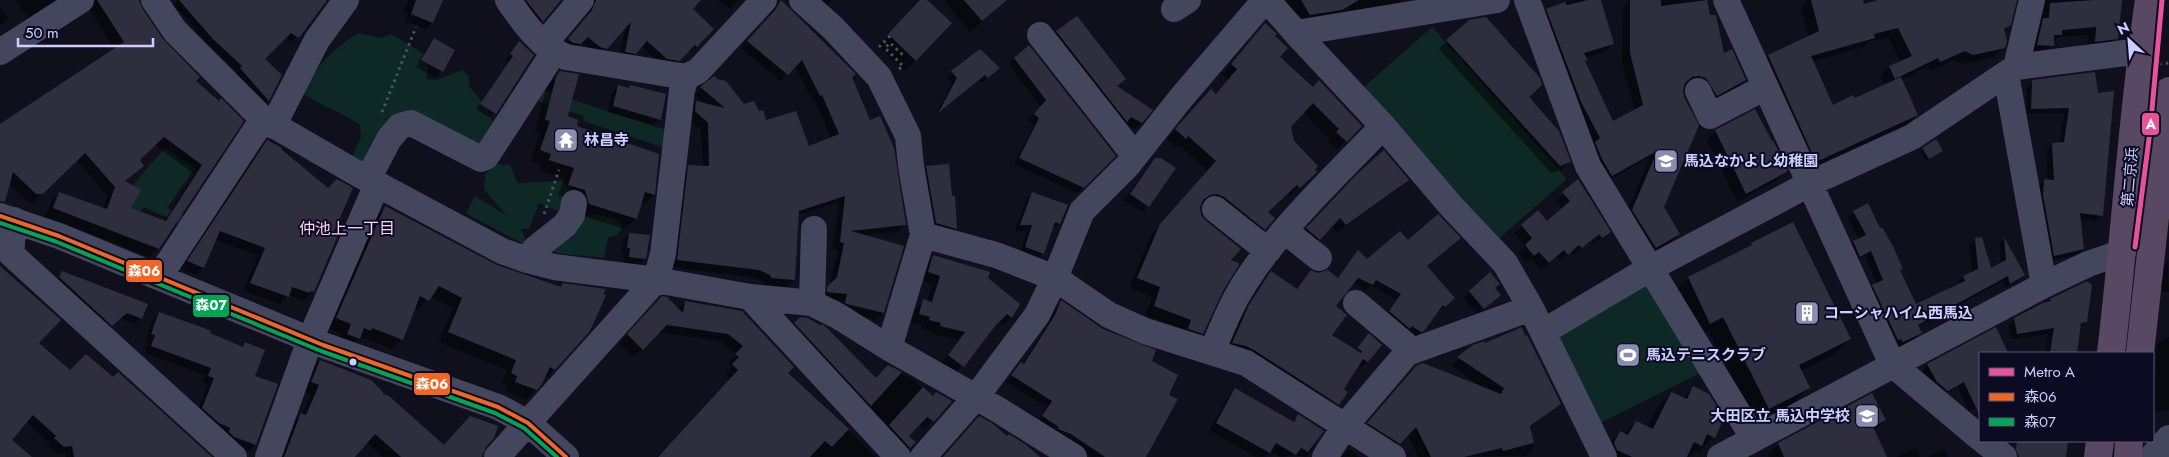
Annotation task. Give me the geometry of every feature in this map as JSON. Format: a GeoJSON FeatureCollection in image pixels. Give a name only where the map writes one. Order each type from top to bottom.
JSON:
{"type":"FeatureCollection","features":[{"type":"Feature","properties":{"kind":"highway","name":"第二京浜"},"geometry":{"type":"LineString","coordinates":[[2111,352],[2123,252],[2134,61],[2149,0]]}},
{"type":"Feature","properties":{"kind":"highway","name":"第二京浜"},"geometry":{"type":"LineString","coordinates":[[2140,352],[2165,167],[2169,91]]}},
{"type":"Feature","properties":{"kind":"highway"},"geometry":{"type":"LineString","coordinates":[[2098,457],[2100,442]]}},
{"type":"Feature","properties":{"kind":"highway"},"geometry":{"type":"LineString","coordinates":[[2128,457],[2129,442]]}},
{"type":"Feature","properties":{"kind":"street"},"geometry":{"type":"LineString","coordinates":[[0,52],[81,0]]}},
{"type":"Feature","properties":{"kind":"street"},"geometry":{"type":"LineString","coordinates":[[154,0],[175,31],[268,122],[502,251],[527,260],[554,266],[656,280],[750,298],[812,304],[838,316],[1074,457]]}},
{"type":"Feature","properties":{"kind":"street"},"geometry":{"type":"LineString","coordinates":[[159,278],[268,122],[317,40],[346,0]]}},
{"type":"Feature","properties":{"kind":"street"},"geometry":{"type":"LineString","coordinates":[[508,0],[521,20],[549,48],[566,56],[686,77],[698,71],[764,0]]}},
{"type":"Feature","properties":{"kind":"street"},"geometry":{"type":"LineString","coordinates":[[268,457],[310,340],[389,140],[400,126],[411,123],[481,159],[486,157],[549,48],[580,0]]}},
{"type":"Feature","properties":{"kind":"street"},"geometry":{"type":"LineString","coordinates":[[802,0],[833,28],[879,78],[908,136],[911,166],[923,235],[889,348]]}},
{"type":"Feature","properties":{"kind":"street"},"geometry":{"type":"LineString","coordinates":[[923,457],[976,397],[1037,315],[1055,278],[1082,212],[1135,156],[1181,98],[1266,0],[1384,126],[1451,206],[1505,263],[1531,308],[1604,457]]}},
{"type":"Feature","properties":{"kind":"street"},"geometry":{"type":"LineString","coordinates":[[1296,34],[1427,6],[1497,0]]}},
{"type":"Feature","properties":{"kind":"street"},"geometry":{"type":"LineString","coordinates":[[1527,0],[1588,166],[1754,439]]}},
{"type":"Feature","properties":{"kind":"street"},"geometry":{"type":"LineString","coordinates":[[1726,0],[1764,88],[1892,364],[1979,437]]}},
{"type":"Feature","properties":{"kind":"street"},"geometry":{"type":"LineString","coordinates":[[2032,0],[2011,71],[2044,285]]}},
{"type":"Feature","properties":{"kind":"street"},"geometry":{"type":"LineString","coordinates":[[1040,35],[1135,156]]}},
{"type":"Feature","properties":{"kind":"street"},"geometry":{"type":"LineString","coordinates":[[1543,332],[1649,269],[1808,184],[1912,137],[2011,71],[2125,54],[2134,61]]}},
{"type":"Feature","properties":{"kind":"street"},"geometry":{"type":"LineString","coordinates":[[497,457],[656,280],[663,254],[682,90],[686,77]]}},
{"type":"Feature","properties":{"kind":"street"},"geometry":{"type":"LineString","coordinates":[[1698,91],[1710,116],[1764,88]]}},
{"type":"Feature","properties":{"kind":"street"},"geometry":{"type":"LineString","coordinates":[[1212,351],[1237,297],[1268,251],[1384,126]]}},
{"type":"Feature","properties":{"kind":"street"},"geometry":{"type":"LineString","coordinates":[[527,260],[535,249],[565,225],[572,215],[574,203]]}},
{"type":"Feature","properties":{"kind":"street"},"geometry":{"type":"LineString","coordinates":[[1215,209],[1268,251]]}},
{"type":"Feature","properties":{"kind":"street"},"geometry":{"type":"LineString","coordinates":[[234,457],[11,254],[7,218],[68,240],[310,340],[498,407],[528,422],[566,457]]}},
{"type":"Feature","properties":{"kind":"street"},"geometry":{"type":"LineString","coordinates":[[812,304],[814,228]]}},
{"type":"Feature","properties":{"kind":"street"},"geometry":{"type":"LineString","coordinates":[[1285,231],[1319,258]]}},
{"type":"Feature","properties":{"kind":"street"},"geometry":{"type":"LineString","coordinates":[[923,235],[996,255],[1055,278],[1109,315],[1145,331],[1246,363],[1393,457]]}},
{"type":"Feature","properties":{"kind":"street"},"geometry":{"type":"LineString","coordinates":[[1720,457],[2044,285],[2088,264],[2123,252]]}},
{"type":"Feature","properties":{"kind":"street"},"geometry":{"type":"LineString","coordinates":[[750,298],[898,457]]}},
{"type":"Feature","properties":{"kind":"street"},"geometry":{"type":"LineString","coordinates":[[1356,303],[1413,351]]}},
{"type":"Feature","properties":{"kind":"street"},"geometry":{"type":"LineString","coordinates":[[1325,457],[1344,427],[1400,360],[1413,351],[1531,308]]}},
{"type":"Feature","properties":{"kind":"street"},"geometry":{"type":"LineString","coordinates":[[2152,457],[2169,438]]}},
{"type":"Feature","properties":{"kind":"street"},"geometry":{"type":"LineString","coordinates":[[1985,442],[2004,457]]}},
{"type":"Feature","properties":{"kind":"path"},"geometry":{"type":"LineString","coordinates":[[389,94],[416,27]]}},
{"type":"Feature","properties":{"kind":"path"},"geometry":{"type":"LineString","coordinates":[[876,51],[890,36]]}},
{"type":"Feature","properties":{"kind":"path"},"geometry":{"type":"LineString","coordinates":[[2134,61],[2169,63]]}},
{"type":"Feature","properties":{"kind":"path"},"geometry":{"type":"LineString","coordinates":[[541,223],[558,170]]}},
{"type":"Feature","properties":{"kind":"green space"},"geometry":{"type":"Polygon","coordinates":[[[1432,27],[1567,179],[1498,239],[1363,88],[1432,27]]]}},
{"type":"Feature","properties":{"kind":"green space"},"geometry":{"type":"Polygon","coordinates":[[[359,33],[381,38],[391,34],[429,57],[426,79],[437,80],[462,70],[469,76],[469,86],[486,106],[492,121],[501,120],[482,150],[403,135],[382,171],[352,157],[361,137],[360,125],[303,93],[318,67],[343,44],[359,33]]]}},
{"type":"Feature","properties":{"kind":"green space"},"geometry":{"type":"Polygon","coordinates":[[[539,89],[666,130],[665,148],[583,121],[584,116],[532,99],[539,89]]]}},
{"type":"Feature","properties":{"kind":"green space"},"geometry":{"type":"Polygon","coordinates":[[[165,148],[195,168],[167,208],[192,220],[188,227],[143,207],[130,238],[115,232],[136,181],[165,148]]]}},
{"type":"Feature","properties":{"kind":"green space"},"geometry":{"type":"Polygon","coordinates":[[[498,164],[510,165],[518,183],[562,181],[576,193],[567,208],[558,211],[539,203],[529,229],[521,229],[525,238],[523,244],[466,213],[475,196],[506,215],[484,189],[486,173],[498,164]]]}},
{"type":"Feature","properties":{"kind":"green space"},"geometry":{"type":"Polygon","coordinates":[[[597,215],[620,222],[622,228],[617,235],[608,238],[604,258],[556,253],[550,249],[583,217],[597,215]]]}},
{"type":"Feature","properties":{"kind":"green space","name":"馬込テニスクラブ"},"geometry":{"type":"Polygon","coordinates":[[[1647,283],[1702,372],[1600,423],[1556,339],[1647,283]]]}},
{"type":"Feature","properties":{"kind":"building"},"geometry":{"type":"Polygon","coordinates":[[[97,0],[139,0],[142,8],[163,39],[200,77],[196,81],[219,101],[221,98],[244,121],[159,249],[53,208],[59,192],[107,209],[115,187],[85,153],[43,194],[36,194],[13,172],[5,202],[0,201],[0,124],[124,42],[97,0]],[[164,137],[140,160],[144,166],[125,181],[141,190],[131,208],[166,221],[202,165],[164,137]]]}},
{"type":"Feature","properties":{"kind":"building"},"geometry":{"type":"Polygon","coordinates":[[[179,0],[327,0],[299,38],[291,33],[265,59],[282,75],[269,101],[240,68],[242,66],[213,39],[179,0]]]}},
{"type":"Feature","properties":{"kind":"building"},"geometry":{"type":"Polygon","coordinates":[[[416,0],[443,0],[433,23],[411,14],[416,0]]]}},
{"type":"Feature","properties":{"kind":"building"},"geometry":{"type":"Polygon","coordinates":[[[526,0],[561,0],[543,22],[526,0]]]}},
{"type":"Feature","properties":{"kind":"building"},"geometry":{"type":"Polygon","coordinates":[[[596,0],[701,0],[693,9],[714,29],[680,61],[667,59],[647,41],[636,54],[625,52],[631,22],[607,49],[600,47],[588,37],[581,44],[573,43],[568,39],[592,10],[596,0]]]}},
{"type":"Feature","properties":{"kind":"building"},"geometry":{"type":"Polygon","coordinates":[[[781,0],[856,74],[852,77],[870,120],[880,116],[894,148],[906,225],[851,231],[904,246],[884,313],[845,303],[847,294],[827,292],[827,287],[837,277],[844,243],[840,242],[845,196],[799,211],[795,280],[771,278],[770,275],[759,270],[677,260],[688,165],[709,166],[708,123],[695,111],[696,101],[725,108],[700,87],[714,76],[717,79],[726,81],[744,104],[754,101],[759,111],[763,110],[766,120],[796,111],[809,146],[839,134],[822,95],[820,96],[802,60],[788,75],[747,41],[775,10],[781,0]]]}},
{"type":"Feature","properties":{"kind":"building"},"geometry":{"type":"Polygon","coordinates":[[[920,0],[927,0],[952,23],[916,61],[888,34],[920,0]]]}},
{"type":"Feature","properties":{"kind":"building"},"geometry":{"type":"Polygon","coordinates":[[[964,0],[1007,0],[982,21],[964,0]]]}},
{"type":"Feature","properties":{"kind":"building"},"geometry":{"type":"Polygon","coordinates":[[[1301,0],[1359,0],[1342,10],[1310,15],[1301,0]]]}},
{"type":"Feature","properties":{"kind":"building"},"geometry":{"type":"Polygon","coordinates":[[[1588,0],[1601,0],[1614,44],[1584,53],[1588,60],[1585,61],[1613,121],[1643,105],[1630,53],[1630,0],[1661,0],[1661,6],[1707,0],[1710,15],[1716,15],[1724,53],[1732,49],[1746,80],[1717,96],[1706,78],[1692,77],[1685,83],[1684,97],[1699,125],[1664,207],[1680,234],[1656,248],[1632,210],[1657,151],[1612,176],[1595,142],[1600,138],[1581,102],[1546,9],[1565,2],[1567,5],[1588,0]]]}},
{"type":"Feature","properties":{"kind":"building"},"geometry":{"type":"Polygon","coordinates":[[[1811,0],[1863,0],[1864,4],[1878,0],[2017,0],[2011,25],[2004,29],[2007,41],[2005,48],[1973,55],[1965,51],[1940,62],[1938,58],[1895,79],[1889,66],[1912,56],[1898,28],[1874,34],[1875,38],[1811,56],[1833,105],[1853,95],[1855,98],[1901,77],[1918,115],[1816,162],[1768,55],[1819,31],[1811,0]]]}},
{"type":"Feature","properties":{"kind":"building"},"geometry":{"type":"Polygon","coordinates":[[[2122,0],[2118,39],[2095,42],[2096,27],[2062,30],[2062,35],[2054,35],[2054,46],[2037,45],[2043,18],[2049,18],[2050,3],[2122,0]]]}},
{"type":"Feature","properties":{"kind":"building"},"geometry":{"type":"Polygon","coordinates":[[[1077,16],[1126,79],[1117,86],[1153,110],[1142,123],[1131,117],[1127,122],[1056,31],[1077,16]]]}},
{"type":"Feature","properties":{"kind":"building"},"geometry":{"type":"Polygon","coordinates":[[[1486,17],[1540,78],[1542,85],[1529,97],[1559,131],[1571,162],[1560,166],[1446,40],[1469,20],[1486,17]]]}},
{"type":"Feature","properties":{"kind":"building"},"geometry":{"type":"Polygon","coordinates":[[[1265,23],[1288,48],[1280,57],[1313,87],[1319,80],[1362,126],[1347,142],[1336,132],[1339,129],[1313,103],[1291,127],[1294,141],[1318,166],[1315,169],[1317,172],[1300,188],[1297,185],[1268,212],[1275,218],[1265,230],[1224,197],[1217,194],[1210,195],[1203,200],[1200,207],[1201,215],[1241,249],[1231,260],[1239,263],[1239,265],[1223,291],[1203,334],[1188,329],[1191,320],[1154,306],[1160,287],[1137,278],[1160,224],[1216,161],[1188,136],[1186,139],[1175,129],[1211,89],[1216,94],[1237,69],[1231,64],[1265,23]]]}},
{"type":"Feature","properties":{"kind":"building"},"geometry":{"type":"Polygon","coordinates":[[[434,38],[455,50],[443,72],[421,60],[434,38]]]}},
{"type":"Feature","properties":{"kind":"building"},"geometry":{"type":"Polygon","coordinates":[[[519,41],[534,55],[496,114],[480,104],[513,56],[510,54],[519,41]]]}},
{"type":"Feature","properties":{"kind":"building"},"geometry":{"type":"Polygon","coordinates":[[[1029,45],[1116,156],[1084,188],[1019,158],[1039,118],[1034,114],[1046,100],[1014,58],[1029,45]]]}},
{"type":"Feature","properties":{"kind":"building"},"geometry":{"type":"Polygon","coordinates":[[[980,49],[1000,68],[988,78],[985,75],[938,113],[957,78],[951,71],[980,49]]]}},
{"type":"Feature","properties":{"kind":"building"},"geometry":{"type":"Polygon","coordinates":[[[560,71],[579,74],[568,116],[578,120],[577,126],[659,154],[655,195],[645,192],[637,219],[589,204],[585,190],[568,185],[574,168],[549,160],[551,154],[540,150],[550,121],[545,120],[556,77],[560,71]]]}},
{"type":"Feature","properties":{"kind":"building"},"geometry":{"type":"Polygon","coordinates":[[[2095,72],[2098,93],[2114,91],[2103,216],[2080,213],[2084,249],[2054,256],[2043,195],[2044,179],[2054,180],[2052,143],[2064,142],[2069,108],[2031,109],[2032,80],[2095,72]]]}},
{"type":"Feature","properties":{"kind":"building"},"geometry":{"type":"Polygon","coordinates":[[[618,85],[629,88],[630,85],[666,94],[661,120],[613,106],[618,85]]]}},
{"type":"Feature","properties":{"kind":"building"},"geometry":{"type":"Polygon","coordinates":[[[1755,109],[1788,171],[1746,194],[1715,130],[1755,109]]]}},
{"type":"Feature","properties":{"kind":"building"},"geometry":{"type":"Polygon","coordinates":[[[1936,139],[1943,151],[1929,159],[1922,148],[1936,139]]]}},
{"type":"Feature","properties":{"kind":"building"},"geometry":{"type":"Polygon","coordinates":[[[267,140],[282,148],[328,188],[337,179],[353,188],[334,231],[339,233],[314,292],[311,291],[310,293],[292,287],[289,297],[250,283],[265,248],[220,231],[204,268],[187,261],[267,140]]]}},
{"type":"Feature","properties":{"kind":"building"},"geometry":{"type":"Polygon","coordinates":[[[1384,150],[1409,180],[1346,225],[1340,218],[1320,240],[1306,228],[1357,174],[1384,150]]]}},
{"type":"Feature","properties":{"kind":"building"},"geometry":{"type":"Polygon","coordinates":[[[1155,158],[1161,158],[1176,168],[1149,207],[1130,194],[1155,158]]]}},
{"type":"Feature","properties":{"kind":"building"},"geometry":{"type":"Polygon","coordinates":[[[949,164],[952,196],[955,196],[957,229],[936,223],[926,166],[949,164]]]}},
{"type":"Feature","properties":{"kind":"building"},"geometry":{"type":"Polygon","coordinates":[[[1578,179],[1611,232],[1602,238],[1599,234],[1582,248],[1579,245],[1568,255],[1564,250],[1549,263],[1539,252],[1534,256],[1525,245],[1532,238],[1521,225],[1538,210],[1547,221],[1570,201],[1562,192],[1578,179]]]}},
{"type":"Feature","properties":{"kind":"building"},"geometry":{"type":"Polygon","coordinates":[[[1032,192],[1068,205],[1060,224],[1055,222],[1044,254],[1025,247],[1032,225],[1020,225],[1032,192]]]}},
{"type":"Feature","properties":{"kind":"building"},"geometry":{"type":"Polygon","coordinates":[[[1868,203],[1880,228],[1882,227],[1893,246],[1903,269],[1900,270],[1916,304],[1965,281],[1963,276],[1978,269],[1975,238],[1982,237],[1991,268],[2006,260],[2004,237],[2025,275],[2010,284],[2008,276],[1918,325],[1922,333],[1903,342],[1901,339],[1898,340],[1872,285],[1883,280],[1871,251],[1860,257],[1853,241],[1866,235],[1853,211],[1868,203]]]}},
{"type":"Feature","properties":{"kind":"building"},"geometry":{"type":"Polygon","coordinates":[[[385,206],[497,265],[561,287],[563,283],[606,289],[603,294],[606,295],[590,331],[555,370],[550,367],[537,390],[515,382],[517,376],[511,373],[516,360],[448,332],[462,298],[439,286],[429,301],[420,296],[403,340],[372,328],[371,331],[364,328],[360,339],[347,334],[351,324],[336,318],[385,206]]]}},
{"type":"Feature","properties":{"kind":"building"},"geometry":{"type":"Polygon","coordinates":[[[1438,214],[1461,238],[1427,266],[1455,298],[1445,307],[1443,305],[1424,331],[1421,332],[1412,326],[1410,329],[1389,311],[1401,294],[1376,280],[1373,285],[1358,278],[1336,306],[1347,315],[1332,335],[1361,353],[1362,351],[1357,348],[1369,333],[1382,345],[1368,362],[1363,359],[1344,389],[1348,392],[1339,405],[1254,350],[1232,343],[1249,305],[1271,271],[1297,289],[1311,270],[1317,273],[1328,270],[1338,278],[1358,250],[1367,259],[1400,231],[1408,240],[1438,214]]]}},
{"type":"Feature","properties":{"kind":"building","name":"コーシャハイム西馬込"},"geometry":{"type":"Polygon","coordinates":[[[1793,222],[1851,339],[1799,365],[1810,388],[1769,409],[1723,317],[1710,324],[1688,277],[1793,222]]]}},
{"type":"Feature","properties":{"kind":"building"},"geometry":{"type":"Polygon","coordinates":[[[629,233],[650,235],[646,259],[629,257],[630,248],[627,248],[629,233]]]}},
{"type":"Feature","properties":{"kind":"building"},"geometry":{"type":"Polygon","coordinates":[[[933,255],[990,272],[988,278],[1020,304],[1012,318],[1007,314],[995,326],[964,367],[948,355],[965,332],[940,326],[941,323],[929,320],[930,317],[919,314],[923,299],[932,302],[940,276],[928,272],[933,255]]]}},
{"type":"Feature","properties":{"kind":"building"},"geometry":{"type":"Polygon","coordinates":[[[0,266],[61,320],[39,343],[70,370],[86,354],[113,377],[118,372],[212,457],[74,457],[72,446],[64,447],[54,438],[56,436],[33,415],[12,440],[32,457],[0,457],[0,266]]]}},
{"type":"Feature","properties":{"kind":"building"},"geometry":{"type":"Polygon","coordinates":[[[62,271],[148,304],[142,319],[127,313],[112,326],[59,277],[62,271]]]}},
{"type":"Feature","properties":{"kind":"building"},"geometry":{"type":"Polygon","coordinates":[[[1490,272],[1500,284],[1495,288],[1501,295],[1484,309],[1469,291],[1490,272]]]}},
{"type":"Feature","properties":{"kind":"building"},"geometry":{"type":"Polygon","coordinates":[[[2087,281],[2092,285],[2087,322],[2081,323],[2077,352],[2050,352],[2054,328],[2017,334],[2014,318],[2043,303],[2051,301],[2050,299],[2087,281]]]}},
{"type":"Feature","properties":{"kind":"building"},"geometry":{"type":"Polygon","coordinates":[[[662,296],[667,297],[683,313],[685,301],[742,311],[794,367],[788,373],[849,429],[832,447],[825,441],[810,457],[658,457],[738,370],[732,364],[739,357],[735,354],[743,346],[728,334],[667,325],[643,350],[627,334],[662,296]]]}},
{"type":"Feature","properties":{"kind":"building"},"geometry":{"type":"Polygon","coordinates":[[[1061,300],[1103,329],[1156,350],[1152,361],[1178,375],[1169,395],[1178,399],[1146,457],[1105,457],[1071,434],[1058,429],[1059,427],[1042,416],[1052,401],[1011,375],[1021,362],[1024,364],[1055,315],[1061,300]]]}},
{"type":"Feature","properties":{"kind":"building"},"geometry":{"type":"Polygon","coordinates":[[[159,312],[204,328],[211,331],[210,333],[243,347],[245,342],[265,350],[255,376],[278,384],[256,445],[234,437],[229,432],[230,428],[219,423],[202,408],[214,378],[208,376],[211,368],[151,346],[155,335],[151,334],[159,312]]]}},
{"type":"Feature","properties":{"kind":"building"},"geometry":{"type":"Polygon","coordinates":[[[800,317],[808,318],[821,326],[821,324],[825,326],[876,378],[888,365],[902,372],[871,406],[794,323],[800,317]]]}},
{"type":"Feature","properties":{"kind":"building"},"geometry":{"type":"Polygon","coordinates":[[[1522,327],[1561,404],[1530,426],[1534,443],[1503,451],[1502,448],[1464,457],[1431,457],[1416,427],[1400,444],[1367,423],[1416,366],[1423,363],[1501,394],[1504,388],[1457,357],[1473,345],[1484,341],[1485,343],[1522,327]]]}},
{"type":"Feature","properties":{"kind":"building"},"geometry":{"type":"Polygon","coordinates":[[[1996,327],[2008,352],[1979,352],[1979,414],[1964,382],[1948,391],[1937,382],[1927,364],[1996,327]]]}},
{"type":"Feature","properties":{"kind":"building"},"geometry":{"type":"Polygon","coordinates":[[[320,360],[371,380],[383,394],[389,396],[444,445],[470,416],[498,426],[494,438],[486,447],[482,457],[401,457],[375,434],[355,457],[284,457],[301,413],[306,415],[319,385],[311,382],[320,360]]]}},
{"type":"Feature","properties":{"kind":"building"},"geometry":{"type":"Polygon","coordinates":[[[1693,386],[1709,394],[1718,408],[1714,416],[1723,420],[1715,438],[1707,434],[1702,446],[1694,442],[1687,457],[1632,457],[1617,450],[1614,443],[1620,431],[1628,435],[1636,421],[1653,429],[1671,392],[1687,399],[1693,386]]]}},
{"type":"Feature","properties":{"kind":"building"},"geometry":{"type":"Polygon","coordinates":[[[923,387],[933,396],[936,392],[952,401],[934,422],[927,417],[909,436],[916,442],[910,448],[889,425],[923,387]]]}},
{"type":"Feature","properties":{"kind":"building"},"geometry":{"type":"Polygon","coordinates":[[[1235,388],[1294,422],[1298,414],[1324,431],[1308,452],[1301,448],[1296,455],[1276,443],[1270,453],[1216,423],[1235,388]]]}},
{"type":"Feature","properties":{"kind":"building"},"geometry":{"type":"Polygon","coordinates":[[[1872,393],[1886,420],[1873,427],[1887,457],[1784,457],[1778,443],[1872,393]]]}},
{"type":"Feature","properties":{"kind":"building"},"geometry":{"type":"Polygon","coordinates":[[[979,416],[992,423],[1007,436],[1009,434],[1025,444],[1040,457],[943,457],[979,416]]]}},
{"type":"Feature","properties":{"kind":"building"},"geometry":{"type":"Polygon","coordinates":[[[2017,442],[2068,442],[2066,457],[2019,457],[2016,449],[2017,442]]]}},
{"type":"Feature","properties":{"kind":"metro line","name":"A"},"geometry":{"type":"LineString","coordinates":[[2135,247],[2150,131],[2162,0]]}},
{"type":"Feature","properties":{"kind":"transit line","name":"森06"},"geometry":{"type":"LineString","coordinates":[[0,216],[59,236],[323,345],[498,407],[528,423],[566,457]]}},
{"type":"Feature","properties":{"kind":"transit line","name":"森07"},"geometry":{"type":"LineString","coordinates":[[0,223],[57,242],[321,351],[495,413],[524,428],[557,457]]}},
{"type":"Feature","properties":{"kind":"place","name":"林昌寺"},"geometry":{"type":"Point","coordinates":[566,140]}},
{"type":"Feature","properties":{"kind":"place","name":"馬込なかよし幼稚園"},"geometry":{"type":"Point","coordinates":[1666,161]}},
{"type":"Feature","properties":{"kind":"place","name":"コーシャハイム西馬込"},"geometry":{"type":"Point","coordinates":[1807,313]}},
{"type":"Feature","properties":{"kind":"place","name":"馬込テニスクラブ"},"geometry":{"type":"Point","coordinates":[1628,355]}},
{"type":"Feature","properties":{"kind":"place","name":"大田区立 馬込中学校"},"geometry":{"type":"Point","coordinates":[1867,416]}},
{"type":"Feature","properties":{"kind":"district","name":"仲池上一丁目"},"geometry":{"type":"Point","coordinates":[347,228]}}]}
